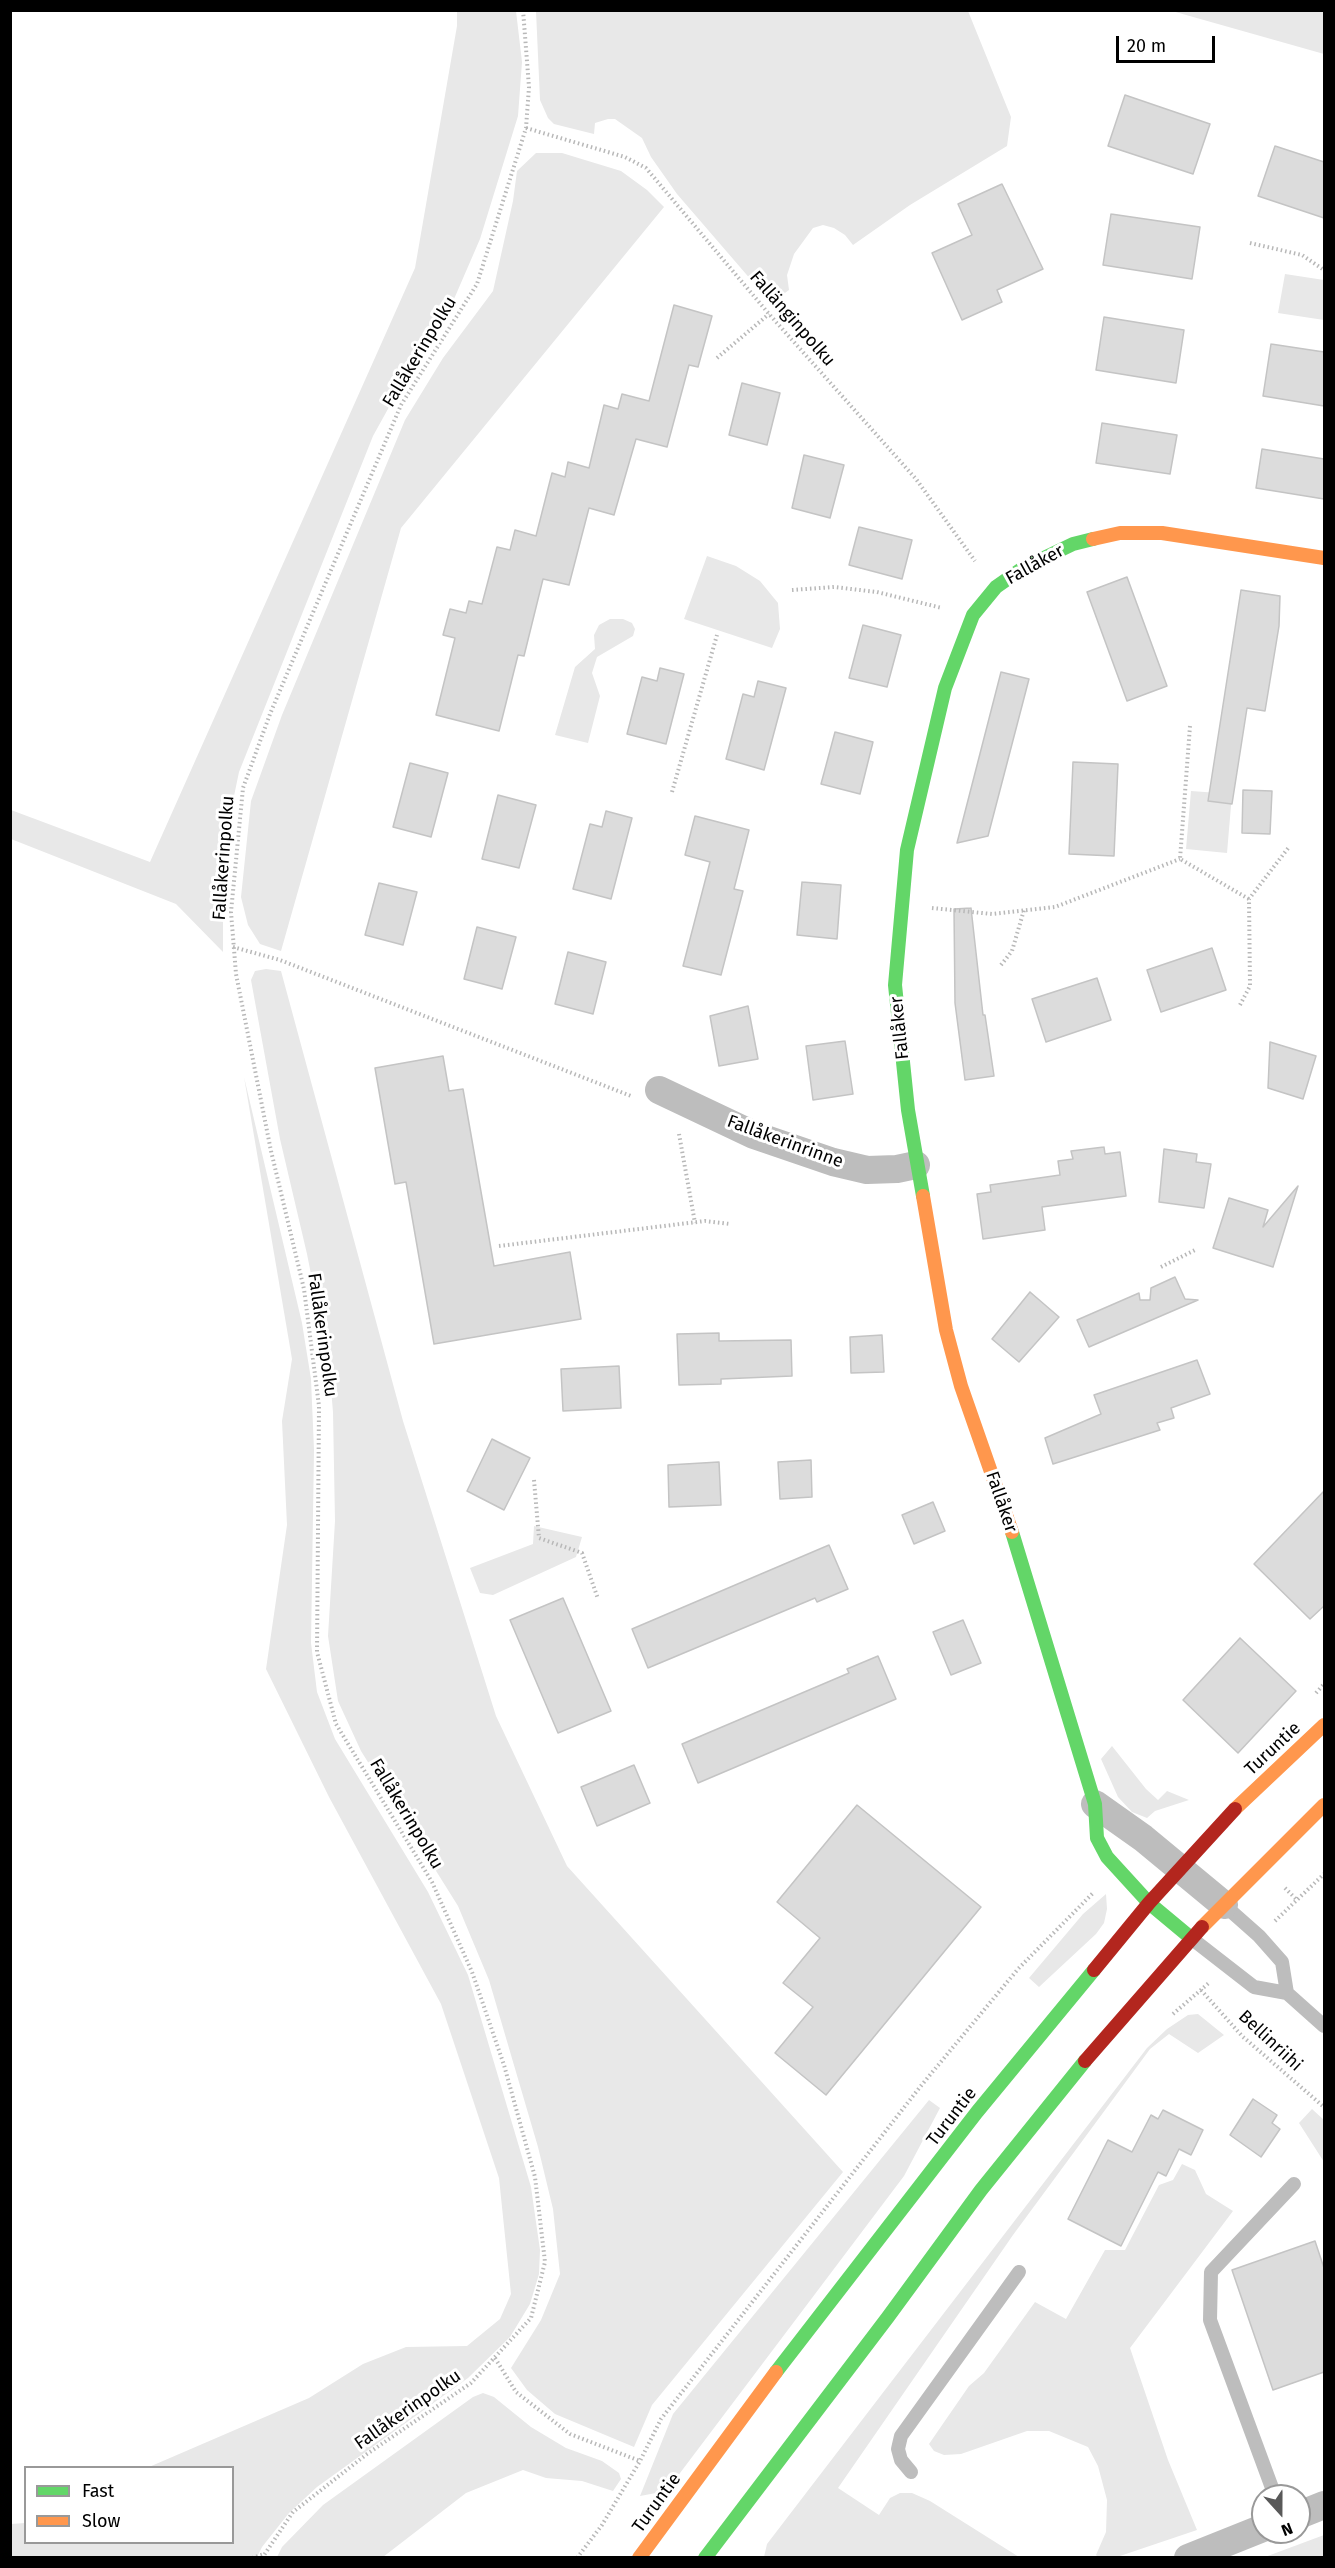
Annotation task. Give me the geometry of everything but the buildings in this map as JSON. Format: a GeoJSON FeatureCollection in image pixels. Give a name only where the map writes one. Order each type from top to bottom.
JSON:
{"type":"FeatureCollection","features":[{"type":"Feature","properties":{"kind":"main road","name":"Fallåker"},"geometry":{"type":"LineString","coordinates":[[1191,1938],[1149,1903],[1107,1857],[1097,1838],[1095,1804],[1018,1549],[962,1386],[946,1330],[916,1165],[896,985],[901,904],[907,850],[945,688],[973,615],[996,587],[1023,568],[1073,544],[1120,533],[1162,533],[1324,558]]}},
{"type":"Feature","properties":{"kind":"main road","name":"Turuntie"},"geometry":{"type":"LineString","coordinates":[[639,2558],[765,2387],[977,2112],[1149,1903],[1220,1823],[1324,1725]]}},
{"type":"Feature","properties":{"kind":"main road"},"geometry":{"type":"LineString","coordinates":[[705,2558],[981,2190],[1087,2058],[1191,1938],[1324,1805]]}},
{"type":"Feature","properties":{"kind":"street","name":"Fallåkerinrinne"},"geometry":{"type":"LineString","coordinates":[[650,1095],[754,1135],[833,1162],[867,1170],[889,1170],[916,1165]]}},
{"type":"Feature","properties":{"kind":"street"},"geometry":{"type":"LineString","coordinates":[[1095,1804],[1180,1868],[1224,1905]]}},
{"type":"Feature","properties":{"kind":"street"},"geometry":{"type":"LineString","coordinates":[[1188,2558],[1251,2533]]}},
{"type":"Feature","properties":{"kind":"lane"},"geometry":{"type":"LineString","coordinates":[[1224,1905],[1260,1936],[1282,1962],[1287,1993]]}},
{"type":"Feature","properties":{"kind":"lane"},"geometry":{"type":"LineString","coordinates":[[1191,1938],[1254,1987],[1287,1993],[1321,2017]]}},
{"type":"Feature","properties":{"kind":"lane"},"geometry":{"type":"LineString","coordinates":[[1271,2484],[1210,2320],[1211,2272],[1294,2184]]}},
{"type":"Feature","properties":{"kind":"lane"},"geometry":{"type":"LineString","coordinates":[[911,2472],[901,2460],[898,2449],[901,2436],[1019,2272]]}},
{"type":"Feature","properties":{"kind":"path","name":"Fallåkerinpolku"},"geometry":{"type":"LineString","coordinates":[[263,2556],[293,2512],[367,2454],[471,2384],[531,2318],[545,2262],[535,2177],[504,2065],[472,1972],[432,1882],[336,1724],[317,1652],[319,1406],[304,1289],[271,1151],[233,947],[231,912],[243,788],[270,714],[401,405],[477,284],[526,128],[529,87],[524,10]]}},
{"type":"Feature","properties":{"kind":"path","name":"Fallänginpolku"},"geometry":{"type":"LineString","coordinates":[[526,128],[625,157],[646,168],[769,314],[916,479],[996,587]]}},
{"type":"Feature","properties":{"kind":"path"},"geometry":{"type":"LineString","coordinates":[[1250,243],[1302,255],[1324,270]]}},
{"type":"Feature","properties":{"kind":"path"},"geometry":{"type":"LineString","coordinates":[[717,357],[769,314]]}},
{"type":"Feature","properties":{"kind":"path"},"geometry":{"type":"LineString","coordinates":[[792,590],[834,587],[877,592],[945,608]]}},
{"type":"Feature","properties":{"kind":"path"},"geometry":{"type":"LineString","coordinates":[[672,792],[717,635]]}},
{"type":"Feature","properties":{"kind":"path"},"geometry":{"type":"LineString","coordinates":[[1180,859],[1190,726]]}},
{"type":"Feature","properties":{"kind":"path"},"geometry":{"type":"LineString","coordinates":[[1240,1005],[1250,986],[1249,899],[1289,846]]}},
{"type":"Feature","properties":{"kind":"path"},"geometry":{"type":"LineString","coordinates":[[901,904],[992,914],[1055,907],[1180,859]]}},
{"type":"Feature","properties":{"kind":"path"},"geometry":{"type":"LineString","coordinates":[[1180,859],[1249,899]]}},
{"type":"Feature","properties":{"kind":"path"},"geometry":{"type":"LineString","coordinates":[[1001,965],[1012,951],[1024,910]]}},
{"type":"Feature","properties":{"kind":"path"},"geometry":{"type":"LineString","coordinates":[[233,947],[280,960],[650,1095]]}},
{"type":"Feature","properties":{"kind":"path"},"geometry":{"type":"LineString","coordinates":[[676,1123],[695,1222]]}},
{"type":"Feature","properties":{"kind":"path"},"geometry":{"type":"LineString","coordinates":[[499,1246],[695,1222],[730,1224]]}},
{"type":"Feature","properties":{"kind":"path"},"geometry":{"type":"LineString","coordinates":[[1161,1267],[1195,1250]]}},
{"type":"Feature","properties":{"kind":"path"},"geometry":{"type":"LineString","coordinates":[[534,1479],[539,1538],[582,1553],[598,1599]]}},
{"type":"Feature","properties":{"kind":"path"},"geometry":{"type":"LineString","coordinates":[[1309,1700],[1324,1684]]}},
{"type":"Feature","properties":{"kind":"path"},"geometry":{"type":"LineString","coordinates":[[577,2558],[602,2525],[640,2461],[661,2419],[920,2087],[1018,1969],[1116,1867]]}},
{"type":"Feature","properties":{"kind":"path"},"geometry":{"type":"LineString","coordinates":[[1260,1936],[1324,1874]]}},
{"type":"Feature","properties":{"kind":"path"},"geometry":{"type":"LineString","coordinates":[[1169,2017],[1228,1965]]}},
{"type":"Feature","properties":{"kind":"path","name":"Bellinriihi"},"geometry":{"type":"LineString","coordinates":[[1201,1990],[1242,2036],[1324,2107]]}},
{"type":"Feature","properties":{"kind":"path"},"geometry":{"type":"LineString","coordinates":[[495,2358],[516,2392],[570,2434],[640,2461]]}},
{"type":"Feature","properties":{"kind":"path"},"geometry":{"type":"LineString","coordinates":[[252,2558],[263,2556]]}},
{"type":"Feature","properties":{"kind":"shaded area"},"geometry":{"type":"Polygon","coordinates":[[[457,11],[516,11],[522,62],[518,116],[480,239],[454,299],[409,371],[373,436],[239,772],[223,849],[223,952],[176,904],[11,839],[11,810],[150,862],[415,268],[457,26],[457,11]]]}},
{"type":"Feature","properties":{"kind":"shaded area"},"geometry":{"type":"Polygon","coordinates":[[[536,11],[968,11],[1011,117],[1007,146],[910,205],[853,245],[845,235],[834,228],[823,225],[813,228],[794,254],[787,275],[789,290],[771,303],[677,194],[651,157],[642,138],[615,119],[595,123],[594,134],[554,124],[548,118],[540,100],[536,11]]]}},
{"type":"Feature","properties":{"kind":"shaded area"},"geometry":{"type":"Polygon","coordinates":[[[1172,11],[1324,11],[1324,54],[1172,11]]]}},
{"type":"Feature","properties":{"kind":"shaded area"},"geometry":{"type":"Polygon","coordinates":[[[536,153],[562,153],[621,171],[647,190],[664,207],[401,528],[281,951],[260,944],[248,925],[241,897],[251,801],[282,715],[405,420],[443,358],[493,291],[513,201],[517,171],[536,153]]]}},
{"type":"Feature","properties":{"kind":"shaded area"},"geometry":{"type":"Polygon","coordinates":[[[1285,274],[1324,280],[1324,320],[1278,313],[1285,274]]]}},
{"type":"Feature","properties":{"kind":"shaded area"},"geometry":{"type":"Polygon","coordinates":[[[707,556],[736,566],[760,581],[778,603],[780,629],[772,648],[684,619],[707,556]]]}},
{"type":"Feature","properties":{"kind":"shaded area"},"geometry":{"type":"Polygon","coordinates":[[[610,619],[623,619],[632,623],[635,629],[633,636],[597,657],[592,673],[600,696],[588,743],[555,735],[575,667],[595,649],[594,635],[599,625],[610,619]]]}},
{"type":"Feature","properties":{"kind":"shaded area"},"geometry":{"type":"Polygon","coordinates":[[[1191,791],[1232,794],[1227,853],[1186,849],[1191,791]]]}},
{"type":"Feature","properties":{"kind":"shaded area"},"geometry":{"type":"Polygon","coordinates":[[[266,969],[281,971],[403,1421],[496,1716],[567,1866],[843,2172],[652,2405],[634,2447],[555,2414],[527,2390],[511,2368],[541,2320],[560,2274],[553,2209],[538,2147],[489,1980],[458,1906],[361,1751],[338,1701],[328,1636],[335,1521],[333,1412],[329,1365],[307,1254],[280,1139],[251,980],[255,971],[266,969]]]}},
{"type":"Feature","properties":{"kind":"shaded area"},"geometry":{"type":"Polygon","coordinates":[[[244,1077],[302,1323],[311,1379],[314,1450],[311,1643],[317,1692],[335,1739],[428,1892],[468,1975],[531,2187],[540,2250],[539,2274],[530,2304],[510,2337],[468,2378],[317,2487],[289,2513],[262,2547],[257,2557],[11,2557],[11,2524],[24,2523],[24,2544],[234,2544],[234,2466],[151,2466],[309,2398],[363,2364],[406,2347],[467,2346],[500,2319],[511,2294],[499,2178],[441,2004],[329,1797],[266,1669],[287,1525],[282,1421],[292,1359],[244,1077]]]}},
{"type":"Feature","properties":{"kind":"shaded area"},"geometry":{"type":"Polygon","coordinates":[[[534,1526],[582,1537],[576,1557],[493,1595],[480,1593],[470,1568],[533,1544],[534,1526]]]}},
{"type":"Feature","properties":{"kind":"shaded area"},"geometry":{"type":"Polygon","coordinates":[[[1112,1746],[1146,1789],[1158,1800],[1167,1791],[1189,1800],[1155,1811],[1147,1818],[1132,1812],[1118,1797],[1101,1759],[1112,1746]]]}},
{"type":"Feature","properties":{"kind":"shaded area"},"geometry":{"type":"Polygon","coordinates":[[[1106,1894],[1107,1909],[1104,1923],[1096,1934],[1039,1987],[1029,1978],[1083,1914],[1106,1894]]]}},
{"type":"Feature","properties":{"kind":"shaded area"},"geometry":{"type":"Polygon","coordinates":[[[1198,2014],[1224,2035],[1198,2053],[1169,2034],[1150,2049],[1013,2235],[838,2488],[879,2515],[890,2498],[900,2493],[912,2493],[930,2501],[1019,2557],[764,2557],[767,2544],[1147,2048],[1167,2029],[1188,2015],[1198,2014]]]}},
{"type":"Feature","properties":{"kind":"shaded area"},"geometry":{"type":"Polygon","coordinates":[[[929,2100],[940,2108],[904,2176],[674,2481],[656,2493],[640,2496],[673,2414],[929,2100]]]}},
{"type":"Feature","properties":{"kind":"shaded area"},"geometry":{"type":"Polygon","coordinates":[[[1312,2109],[1324,2120],[1324,2162],[1299,2123],[1312,2109]]]}},
{"type":"Feature","properties":{"kind":"shaded area"},"geometry":{"type":"Polygon","coordinates":[[[1182,2164],[1195,2170],[1206,2194],[1233,2211],[1130,2348],[1168,2460],[1197,2530],[1117,2557],[1098,2557],[1096,2555],[1106,2532],[1107,2500],[1098,2466],[1088,2447],[1049,2431],[1027,2431],[961,2454],[944,2455],[934,2451],[929,2444],[969,2386],[984,2373],[1035,2302],[1066,2319],[1105,2250],[1125,2250],[1159,2185],[1173,2180],[1182,2164]]]}},
{"type":"Feature","properties":{"kind":"shaded area"},"geometry":{"type":"Polygon","coordinates":[[[483,2393],[494,2397],[531,2427],[566,2448],[602,2461],[619,2473],[621,2479],[613,2491],[582,2481],[546,2478],[523,2470],[466,2493],[383,2557],[277,2557],[282,2547],[323,2505],[473,2397],[483,2393]]]}},
{"type":"Feature","properties":{"kind":"shaded area"},"geometry":{"type":"Polygon","coordinates":[[[1324,2535],[1324,2557],[1265,2557],[1300,2544],[1311,2544],[1311,2540],[1324,2535]]]}},
{"type":"Feature","properties":{"kind":"traffic: fast"},"geometry":{"type":"LineString","coordinates":[[923,1196],[908,1110],[895,985],[907,850],[945,688],[973,615],[996,587],[1023,568],[1073,544],[1093,539]]}},
{"type":"Feature","properties":{"kind":"traffic: fast"},"geometry":{"type":"LineString","coordinates":[[1012,1532],[1095,1804],[1097,1838],[1107,1857],[1149,1903],[1191,1938]]}},
{"type":"Feature","properties":{"kind":"traffic: fast"},"geometry":{"type":"LineString","coordinates":[[776,2372],[977,2112],[1094,1970]]}},
{"type":"Feature","properties":{"kind":"traffic: fast"},"geometry":{"type":"LineString","coordinates":[[705,2558],[888,2317],[981,2190],[1085,2061]]}},
{"type":"Feature","properties":{"kind":"traffic: slow"},"geometry":{"type":"LineString","coordinates":[[1093,539],[1120,533],[1162,533],[1324,558]]}},
{"type":"Feature","properties":{"kind":"traffic: slow"},"geometry":{"type":"LineString","coordinates":[[923,1196],[946,1330],[961,1386],[1012,1532]]}},
{"type":"Feature","properties":{"kind":"traffic: slow"},"geometry":{"type":"LineString","coordinates":[[1235,1809],[1324,1725]]}},
{"type":"Feature","properties":{"kind":"traffic: slow"},"geometry":{"type":"LineString","coordinates":[[1202,1927],[1324,1805]]}},
{"type":"Feature","properties":{"kind":"traffic: slow"},"geometry":{"type":"LineString","coordinates":[[639,2558],[776,2372]]}},
{"type":"Feature","properties":{"kind":"traffic: jam"},"geometry":{"type":"LineString","coordinates":[[1094,1970],[1149,1903],[1235,1809]]}},
{"type":"Feature","properties":{"kind":"traffic: jam"},"geometry":{"type":"LineString","coordinates":[[1085,2061],[1202,1927]]}}]}
